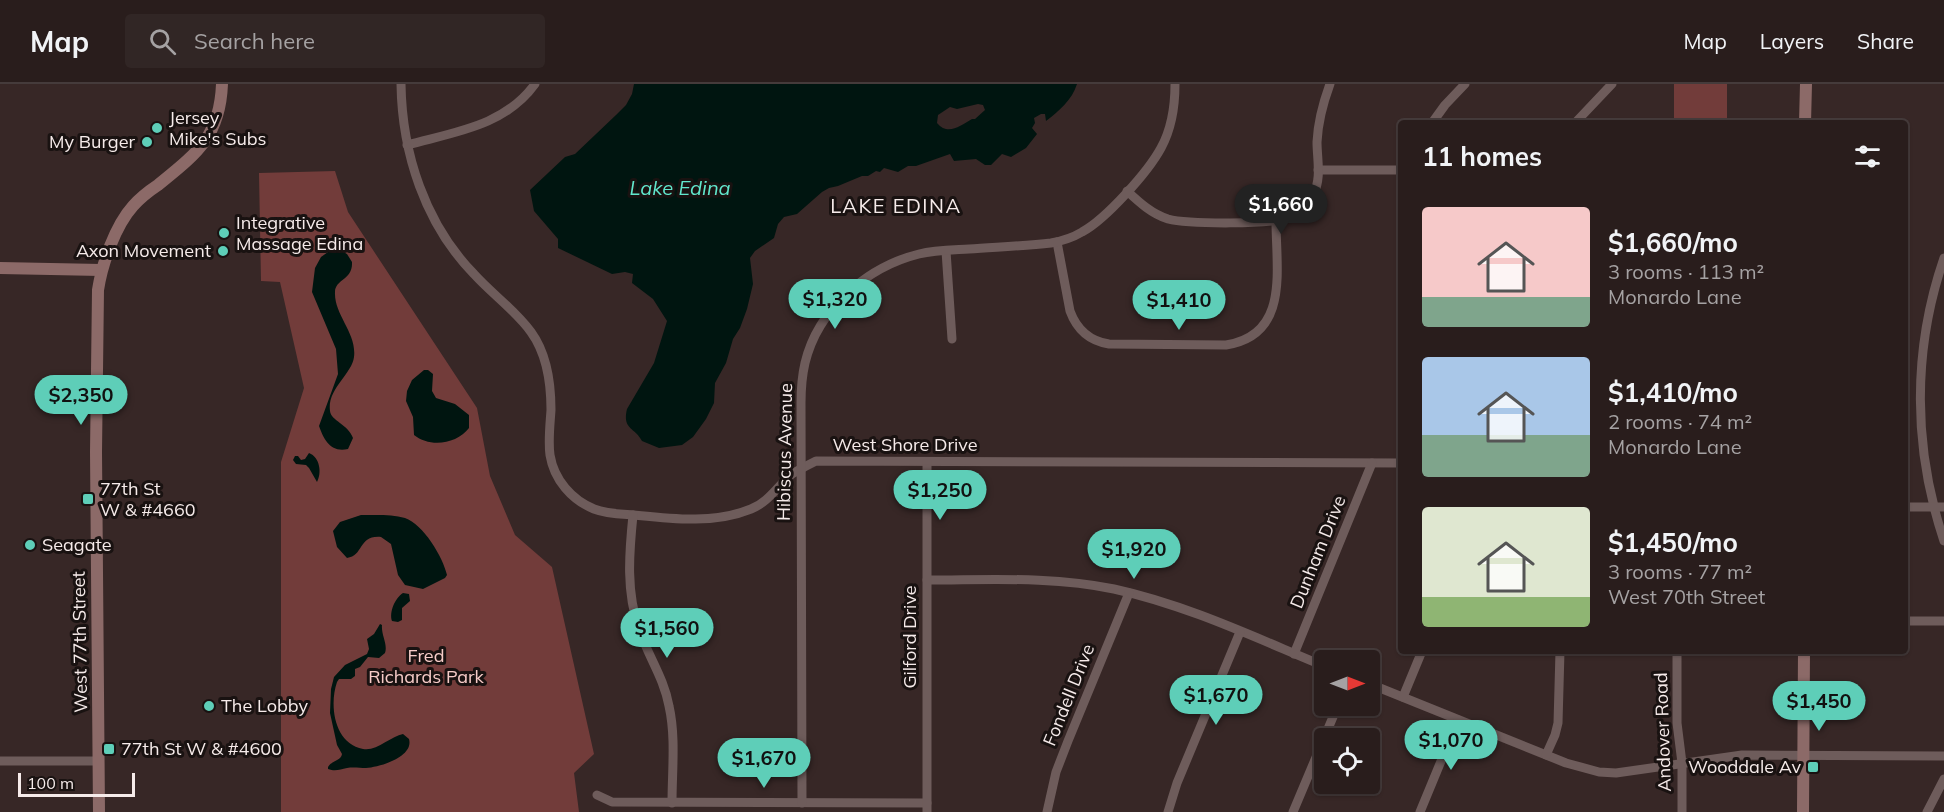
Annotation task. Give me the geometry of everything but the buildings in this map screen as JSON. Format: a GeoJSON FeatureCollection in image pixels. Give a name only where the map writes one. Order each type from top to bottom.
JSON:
{"type":"FeatureCollection","features":[{"type":"Feature","properties":{"kind":"street","name":"West 77th Street"},"geometry":{"type":"LineString","coordinates":[[99,812],[96,448],[98,290],[101,270],[123,221],[135,204],[202,147],[216,122],[222,84]]}},
{"type":"Feature","properties":{"kind":"street","name":"West Shore Drive"},"geometry":{"type":"LineString","coordinates":[[400,84],[403,125],[414,173],[425,200],[438,226],[473,273],[521,320],[532,334],[541,351],[550,388],[550,456],[554,470],[571,495],[596,510],[686,519],[712,518],[739,512],[763,503],[800,469],[816,461],[1398,463]]}},
{"type":"Feature","properties":{"kind":"street"},"geometry":{"type":"LineString","coordinates":[[408,145],[486,123],[504,114],[520,102],[535,84]]}},
{"type":"Feature","properties":{"kind":"street","name":"Hibiscus Avenue"},"geometry":{"type":"LineString","coordinates":[[802,803],[800,469],[802,382],[806,361],[824,322],[836,304],[851,289],[885,266],[921,254],[1057,242],[1083,232],[1096,223],[1152,163],[1170,128],[1174,109],[1175,84]]}},
{"type":"Feature","properties":{"kind":"street"},"geometry":{"type":"LineString","coordinates":[[1127,191],[1155,214],[1170,219],[1276,221],[1290,218],[1308,203],[1318,182],[1319,119],[1330,84]]}},
{"type":"Feature","properties":{"kind":"street"},"geometry":{"type":"LineString","coordinates":[[1434,120],[1465,84]]}},
{"type":"Feature","properties":{"kind":"street"},"geometry":{"type":"LineString","coordinates":[[1578,120],[1612,84]]}},
{"type":"Feature","properties":{"kind":"street"},"geometry":{"type":"LineString","coordinates":[[1805,120],[1806,84]]}},
{"type":"Feature","properties":{"kind":"street"},"geometry":{"type":"LineString","coordinates":[[1318,170],[1398,170]]}},
{"type":"Feature","properties":{"kind":"street"},"geometry":{"type":"LineString","coordinates":[[1057,242],[1070,311],[1074,322],[1088,337],[1109,344],[1226,345],[1239,343],[1261,330],[1274,307],[1276,221]]}},
{"type":"Feature","properties":{"kind":"street"},"geometry":{"type":"LineString","coordinates":[[946,251],[952,339]]}},
{"type":"Feature","properties":{"kind":"street"},"geometry":{"type":"LineString","coordinates":[[1944,258],[1928,314],[1919,389],[1923,456],[1944,541]]}},
{"type":"Feature","properties":{"kind":"street"},"geometry":{"type":"LineString","coordinates":[[0,268],[101,270]]}},
{"type":"Feature","properties":{"kind":"street","name":"Gilford Drive"},"geometry":{"type":"LineString","coordinates":[[927,462],[927,807]]}},
{"type":"Feature","properties":{"kind":"street","name":"Dunham Drive"},"geometry":{"type":"LineString","coordinates":[[1294,654],[1372,462]]}},
{"type":"Feature","properties":{"kind":"street"},"geometry":{"type":"LineString","coordinates":[[1908,507],[1944,507]]}},
{"type":"Feature","properties":{"kind":"street"},"geometry":{"type":"LineString","coordinates":[[633,515],[629,579],[639,629],[665,686],[670,708],[672,802]]}},
{"type":"Feature","properties":{"kind":"street"},"geometry":{"type":"LineString","coordinates":[[927,580],[1045,580],[1130,592],[1187,610],[1314,662]]}},
{"type":"Feature","properties":{"kind":"street","name":"Fondell Drive"},"geometry":{"type":"LineString","coordinates":[[1047,812],[1060,762],[1130,592]]}},
{"type":"Feature","properties":{"kind":"street"},"geometry":{"type":"LineString","coordinates":[[1908,621],[1944,621]]}},
{"type":"Feature","properties":{"kind":"street"},"geometry":{"type":"LineString","coordinates":[[1168,812],[1177,783],[1240,632]]}},
{"type":"Feature","properties":{"kind":"street"},"geometry":{"type":"LineString","coordinates":[[1403,697],[1421,654]]}},
{"type":"Feature","properties":{"kind":"street"},"geometry":{"type":"LineString","coordinates":[[1546,755],[1558,723],[1560,654]]}},
{"type":"Feature","properties":{"kind":"street","name":"Andover Road"},"geometry":{"type":"LineString","coordinates":[[1677,654],[1677,723],[1682,763],[1682,812]]}},
{"type":"Feature","properties":{"kind":"street"},"geometry":{"type":"LineString","coordinates":[[1803,812],[1804,654]]}},
{"type":"Feature","properties":{"kind":"street"},"geometry":{"type":"LineString","coordinates":[[1380,688],[1582,769],[1599,772],[1616,773],[1742,755],[1944,756]]}},
{"type":"Feature","properties":{"kind":"street"},"geometry":{"type":"LineString","coordinates":[[1293,812],[1333,716]]}},
{"type":"Feature","properties":{"kind":"street"},"geometry":{"type":"LineString","coordinates":[[1420,812],[1458,720]]}},
{"type":"Feature","properties":{"kind":"street"},"geometry":{"type":"LineString","coordinates":[[0,761],[99,761]]}},
{"type":"Feature","properties":{"kind":"street"},"geometry":{"type":"LineString","coordinates":[[1927,812],[1944,779]]}},
{"type":"Feature","properties":{"kind":"street"},"geometry":{"type":"LineString","coordinates":[[597,795],[612,802],[802,803],[927,807]]}},
{"type":"Feature","properties":{"kind":"green space"},"geometry":{"type":"Polygon","coordinates":[[[1674,84],[1727,84],[1727,120],[1674,120],[1674,84]]]}},
{"type":"Feature","properties":{"kind":"green space","name":"Fred Richards Park"},"geometry":{"type":"Polygon","coordinates":[[[335,171],[348,212],[477,408],[490,476],[515,535],[552,567],[594,754],[574,773],[579,812],[281,812],[281,462],[304,388],[280,282],[261,281],[259,173],[335,171]]]}},
{"type":"Feature","properties":{"kind":"water","name":"Lake Edina"},"geometry":{"type":"Polygon","coordinates":[[[634,84],[1077,84],[1068,100],[1046,121],[1045,114],[1034,118],[1035,123],[1032,128],[1037,134],[1026,148],[1011,157],[1002,154],[991,165],[985,165],[976,159],[954,161],[950,154],[916,166],[908,166],[898,172],[884,168],[880,172],[876,171],[868,176],[829,188],[797,214],[784,217],[778,224],[774,238],[755,251],[750,258],[753,284],[747,309],[733,339],[726,363],[715,383],[714,403],[706,419],[693,437],[682,445],[659,448],[642,441],[628,425],[626,416],[627,409],[654,363],[667,321],[653,299],[632,283],[633,274],[625,272],[612,274],[558,248],[558,239],[534,211],[530,190],[565,157],[575,154],[626,105],[634,84]],[[983,105],[957,109],[950,107],[938,115],[937,123],[945,129],[959,127],[975,119],[985,110],[983,105]]]}},
{"type":"Feature","properties":{"kind":"water"},"geometry":{"type":"Polygon","coordinates":[[[338,249],[347,254],[352,262],[350,272],[338,284],[335,292],[338,308],[354,348],[354,357],[349,370],[330,403],[331,414],[351,433],[353,438],[348,449],[342,450],[329,444],[319,426],[338,374],[336,349],[312,292],[315,268],[321,257],[338,249]]]}},
{"type":"Feature","properties":{"kind":"water"},"geometry":{"type":"Polygon","coordinates":[[[424,370],[433,374],[432,391],[436,398],[455,404],[469,415],[469,428],[458,438],[435,443],[414,435],[413,417],[406,401],[407,391],[412,380],[424,370]]]}},
{"type":"Feature","properties":{"kind":"water"},"geometry":{"type":"Polygon","coordinates":[[[309,453],[316,458],[319,466],[317,482],[306,465],[296,464],[293,460],[295,456],[301,460],[305,459],[309,453]]]}},
{"type":"Feature","properties":{"kind":"water"},"geometry":{"type":"Polygon","coordinates":[[[361,515],[395,516],[412,521],[437,551],[445,568],[447,575],[445,578],[423,589],[405,585],[398,575],[391,544],[381,537],[368,539],[356,554],[347,558],[337,547],[333,531],[340,522],[361,515]]]}},
{"type":"Feature","properties":{"kind":"water"},"geometry":{"type":"Polygon","coordinates":[[[403,593],[409,594],[410,601],[402,608],[402,620],[392,621],[393,606],[403,593]]]}},
{"type":"Feature","properties":{"kind":"water"},"geometry":{"type":"Polygon","coordinates":[[[380,624],[382,625],[385,653],[379,658],[368,657],[360,667],[355,669],[355,676],[351,679],[339,679],[334,701],[336,722],[340,732],[353,746],[363,749],[373,748],[403,734],[409,739],[409,745],[401,756],[379,766],[328,769],[329,765],[342,754],[337,745],[330,713],[334,677],[345,665],[367,654],[369,649],[367,639],[374,634],[380,624]]]}},
{"type":"Feature","properties":{"kind":"place","name":"Jersey Mike's Subs"},"geometry":{"type":"Point","coordinates":[157,128]}},
{"type":"Feature","properties":{"kind":"place","name":"My Burger"},"geometry":{"type":"Point","coordinates":[147,142]}},
{"type":"Feature","properties":{"kind":"place","name":"Integrative Massage Edina"},"geometry":{"type":"Point","coordinates":[224,233]}},
{"type":"Feature","properties":{"kind":"place","name":"Axon Movement"},"geometry":{"type":"Point","coordinates":[223,251]}},
{"type":"Feature","properties":{"kind":"place","name":"77th St W & #4660"},"geometry":{"type":"Point","coordinates":[88,499]}},
{"type":"Feature","properties":{"kind":"place","name":"Seagate"},"geometry":{"type":"Point","coordinates":[30,545]}},
{"type":"Feature","properties":{"kind":"place","name":"The Lobby"},"geometry":{"type":"Point","coordinates":[209,706]}},
{"type":"Feature","properties":{"kind":"place","name":"77th St W & #4600"},"geometry":{"type":"Point","coordinates":[109,749]}},
{"type":"Feature","properties":{"kind":"place","name":"Wooddale Av"},"geometry":{"type":"Point","coordinates":[1813,767]}},
{"type":"Feature","properties":{"kind":"district","name":"LAKE EDINA"},"geometry":{"type":"Point","coordinates":[896,206]}}]}
